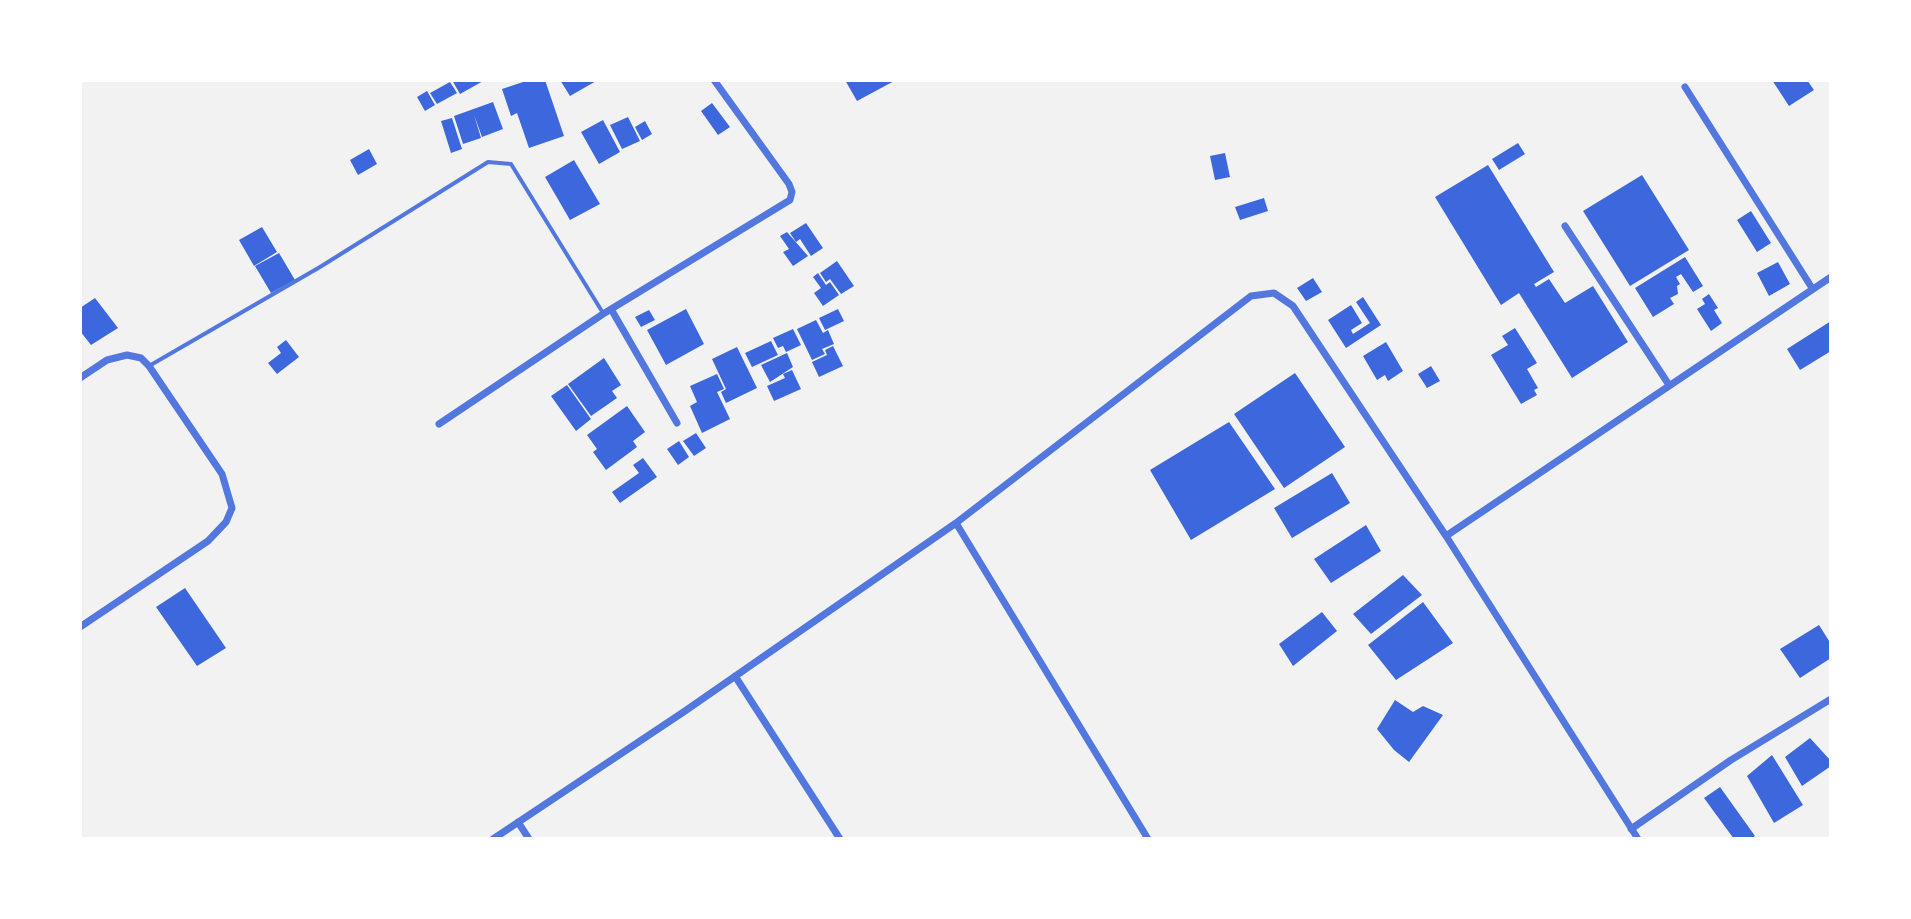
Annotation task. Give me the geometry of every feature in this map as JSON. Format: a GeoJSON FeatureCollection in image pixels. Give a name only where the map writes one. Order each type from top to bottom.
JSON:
{"type":"FeatureCollection","features":[{"type":"Feature","properties":{"kind":"street"},"geometry":{"type":"LineString","coordinates":[[439,424],[603,314],[790,200],[792,192],[789,184],[714,80]]}},
{"type":"Feature","properties":{"kind":"street"},"geometry":{"type":"LineString","coordinates":[[1685,87],[1812,288]]}},
{"type":"Feature","properties":{"kind":"street"},"geometry":{"type":"LineString","coordinates":[[1565,226],[1669,385]]}},
{"type":"Feature","properties":{"kind":"street"},"geometry":{"type":"LineString","coordinates":[[1446,536],[1831,277]]}},
{"type":"Feature","properties":{"kind":"street"},"geometry":{"type":"LineString","coordinates":[[493,839],[956,523],[1251,296],[1274,293],[1293,306],[1446,536],[1638,839]]}},
{"type":"Feature","properties":{"kind":"street"},"geometry":{"type":"LineString","coordinates":[[611,309],[677,423]]}},
{"type":"Feature","properties":{"kind":"street"},"geometry":{"type":"LineString","coordinates":[[80,378],[107,360],[127,355],[141,358],[222,474],[232,508],[226,522],[208,541],[80,627]]}},
{"type":"Feature","properties":{"kind":"street"},"geometry":{"type":"LineString","coordinates":[[956,523],[1148,839]]}},
{"type":"Feature","properties":{"kind":"street"},"geometry":{"type":"LineString","coordinates":[[735,676],[840,839]]}},
{"type":"Feature","properties":{"kind":"street"},"geometry":{"type":"LineString","coordinates":[[1631,829],[1731,760],[1831,699]]}},
{"type":"Feature","properties":{"kind":"street"},"geometry":{"type":"LineString","coordinates":[[518,822],[529,839]]}},
{"type":"Feature","properties":{"kind":"lane"},"geometry":{"type":"LineString","coordinates":[[149,366],[320,267],[488,162],[511,164],[603,314]]}},
{"type":"Feature","properties":{"kind":"building"},"geometry":{"type":"Polygon","coordinates":[[[452,80],[485,80],[460,94],[452,80]]]}},
{"type":"Feature","properties":{"kind":"building"},"geometry":{"type":"Polygon","coordinates":[[[529,80],[545,80],[564,136],[529,148],[517,113],[511,116],[502,89],[529,80]]]}},
{"type":"Feature","properties":{"kind":"building"},"geometry":{"type":"Polygon","coordinates":[[[560,80],[598,80],[570,96],[560,80]]]}},
{"type":"Feature","properties":{"kind":"building"},"geometry":{"type":"Polygon","coordinates":[[[845,80],[896,80],[857,101],[845,80]]]}},
{"type":"Feature","properties":{"kind":"building"},"geometry":{"type":"Polygon","coordinates":[[[1772,80],[1807,80],[1814,90],[1789,106],[1772,80]]]}},
{"type":"Feature","properties":{"kind":"building"},"geometry":{"type":"Polygon","coordinates":[[[450,82],[457,93],[437,104],[430,93],[450,82]]]}},
{"type":"Feature","properties":{"kind":"building"},"geometry":{"type":"Polygon","coordinates":[[[427,91],[435,105],[425,111],[417,97],[427,91]]]}},
{"type":"Feature","properties":{"kind":"building"},"geometry":{"type":"Polygon","coordinates":[[[493,102],[503,129],[482,137],[474,115],[481,138],[463,144],[454,116],[493,102]]]}},
{"type":"Feature","properties":{"kind":"building"},"geometry":{"type":"Polygon","coordinates":[[[712,103],[730,127],[718,135],[701,111],[712,103]]]}},
{"type":"Feature","properties":{"kind":"building"},"geometry":{"type":"Polygon","coordinates":[[[628,117],[640,141],[622,149],[610,125],[628,117]]]}},
{"type":"Feature","properties":{"kind":"building"},"geometry":{"type":"Polygon","coordinates":[[[452,118],[462,149],[451,153],[441,121],[452,118]]]}},
{"type":"Feature","properties":{"kind":"building"},"geometry":{"type":"Polygon","coordinates":[[[603,120],[620,152],[599,164],[581,132],[603,120]]]}},
{"type":"Feature","properties":{"kind":"building"},"geometry":{"type":"Polygon","coordinates":[[[645,121],[652,134],[642,140],[635,127],[645,121]]]}},
{"type":"Feature","properties":{"kind":"building"},"geometry":{"type":"Polygon","coordinates":[[[1518,143],[1525,154],[1499,170],[1492,159],[1518,143]]]}},
{"type":"Feature","properties":{"kind":"building"},"geometry":{"type":"Polygon","coordinates":[[[369,149],[377,164],[358,175],[350,160],[369,149]]]}},
{"type":"Feature","properties":{"kind":"building"},"geometry":{"type":"Polygon","coordinates":[[[1225,153],[1230,177],[1215,180],[1210,156],[1225,153]]]}},
{"type":"Feature","properties":{"kind":"building"},"geometry":{"type":"Polygon","coordinates":[[[574,160],[600,204],[570,220],[545,177],[574,160]]]}},
{"type":"Feature","properties":{"kind":"building"},"geometry":{"type":"Polygon","coordinates":[[[1488,165],[1554,272],[1534,284],[1536,287],[1549,279],[1565,303],[1593,286],[1628,342],[1572,378],[1519,293],[1501,305],[1435,197],[1488,165]]]}},
{"type":"Feature","properties":{"kind":"building"},"geometry":{"type":"Polygon","coordinates":[[[1642,175],[1689,250],[1630,286],[1583,211],[1642,175]]]}},
{"type":"Feature","properties":{"kind":"building"},"geometry":{"type":"Polygon","coordinates":[[[1264,198],[1268,211],[1240,220],[1235,207],[1264,198]]]}},
{"type":"Feature","properties":{"kind":"building"},"geometry":{"type":"Polygon","coordinates":[[[1751,211],[1771,243],[1757,252],[1737,220],[1751,211]]]}},
{"type":"Feature","properties":{"kind":"building"},"geometry":{"type":"Polygon","coordinates":[[[806,223],[823,248],[811,256],[800,239],[796,242],[790,233],[806,223]]]}},
{"type":"Feature","properties":{"kind":"building"},"geometry":{"type":"Polygon","coordinates":[[[262,227],[277,252],[254,266],[239,240],[262,227]]]}},
{"type":"Feature","properties":{"kind":"building"},"geometry":{"type":"Polygon","coordinates":[[[787,232],[808,256],[793,266],[783,252],[789,249],[780,236],[787,232]]]}},
{"type":"Feature","properties":{"kind":"building"},"geometry":{"type":"Polygon","coordinates":[[[279,253],[295,280],[271,293],[255,266],[279,253]]]}},
{"type":"Feature","properties":{"kind":"building"},"geometry":{"type":"Polygon","coordinates":[[[1685,257],[1703,286],[1693,292],[1681,274],[1676,277],[1680,284],[1677,286],[1678,294],[1670,298],[1674,304],[1653,317],[1635,288],[1685,257]]]}},
{"type":"Feature","properties":{"kind":"building"},"geometry":{"type":"Polygon","coordinates":[[[837,261],[854,286],[841,294],[830,279],[826,282],[820,273],[837,261]]]}},
{"type":"Feature","properties":{"kind":"building"},"geometry":{"type":"Polygon","coordinates":[[[1778,262],[1790,284],[1769,296],[1757,273],[1778,262]]]}},
{"type":"Feature","properties":{"kind":"building"},"geometry":{"type":"Polygon","coordinates":[[[818,273],[826,285],[830,282],[839,295],[823,306],[814,293],[821,288],[813,277],[818,273]]]}},
{"type":"Feature","properties":{"kind":"building"},"geometry":{"type":"Polygon","coordinates":[[[1313,278],[1322,292],[1306,301],[1297,288],[1313,278]]]}},
{"type":"Feature","properties":{"kind":"building"},"geometry":{"type":"Polygon","coordinates":[[[1709,294],[1718,308],[1714,310],[1722,323],[1711,331],[1697,309],[1705,304],[1702,299],[1709,294]]]}},
{"type":"Feature","properties":{"kind":"building"},"geometry":{"type":"Polygon","coordinates":[[[1363,297],[1381,325],[1346,348],[1328,320],[1351,305],[1362,323],[1351,330],[1353,334],[1370,323],[1356,302],[1363,297]]]}},
{"type":"Feature","properties":{"kind":"building"},"geometry":{"type":"Polygon","coordinates":[[[95,298],[118,328],[91,345],[80,331],[80,308],[95,298]]]}},
{"type":"Feature","properties":{"kind":"building"},"geometry":{"type":"Polygon","coordinates":[[[686,309],[704,344],[666,365],[647,330],[686,309]]]}},
{"type":"Feature","properties":{"kind":"building"},"geometry":{"type":"Polygon","coordinates":[[[838,309],[844,321],[825,330],[819,318],[838,309]]]}},
{"type":"Feature","properties":{"kind":"building"},"geometry":{"type":"Polygon","coordinates":[[[649,310],[655,320],[641,327],[635,317],[649,310]]]}},
{"type":"Feature","properties":{"kind":"building"},"geometry":{"type":"Polygon","coordinates":[[[816,320],[823,333],[828,330],[834,344],[822,349],[825,354],[812,360],[797,329],[816,320]]]}},
{"type":"Feature","properties":{"kind":"building"},"geometry":{"type":"Polygon","coordinates":[[[1831,321],[1831,351],[1800,370],[1787,349],[1831,321]]]}},
{"type":"Feature","properties":{"kind":"building"},"geometry":{"type":"Polygon","coordinates":[[[1515,328],[1537,363],[1527,369],[1538,388],[1534,390],[1537,395],[1521,404],[1491,355],[1508,345],[1502,336],[1515,328]]]}},
{"type":"Feature","properties":{"kind":"building"},"geometry":{"type":"Polygon","coordinates":[[[793,329],[801,345],[786,352],[783,346],[778,348],[773,338],[793,329]]]}},
{"type":"Feature","properties":{"kind":"building"},"geometry":{"type":"Polygon","coordinates":[[[286,340],[299,357],[277,374],[268,363],[281,353],[277,347],[286,340]]]}},
{"type":"Feature","properties":{"kind":"building"},"geometry":{"type":"Polygon","coordinates":[[[771,341],[778,355],[752,367],[745,353],[771,341]]]}},
{"type":"Feature","properties":{"kind":"building"},"geometry":{"type":"Polygon","coordinates":[[[1386,342],[1403,371],[1388,381],[1385,375],[1377,380],[1363,356],[1386,342]]]}},
{"type":"Feature","properties":{"kind":"building"},"geometry":{"type":"Polygon","coordinates":[[[833,346],[843,366],[819,377],[812,362],[827,355],[825,350],[833,346]]]}},
{"type":"Feature","properties":{"kind":"building"},"geometry":{"type":"Polygon","coordinates":[[[737,347],[757,388],[726,403],[721,392],[726,389],[712,359],[737,347]]]}},
{"type":"Feature","properties":{"kind":"building"},"geometry":{"type":"Polygon","coordinates":[[[787,353],[793,367],[770,382],[761,365],[787,353]]]}},
{"type":"Feature","properties":{"kind":"building"},"geometry":{"type":"Polygon","coordinates":[[[604,358],[621,385],[612,391],[617,398],[591,416],[568,384],[604,358]]]}},
{"type":"Feature","properties":{"kind":"building"},"geometry":{"type":"Polygon","coordinates":[[[1431,366],[1440,381],[1427,388],[1418,374],[1431,366]]]}},
{"type":"Feature","properties":{"kind":"building"},"geometry":{"type":"Polygon","coordinates":[[[792,370],[801,389],[774,401],[767,386],[785,378],[783,374],[792,370]]]}},
{"type":"Feature","properties":{"kind":"building"},"geometry":{"type":"Polygon","coordinates":[[[1295,373],[1345,447],[1284,488],[1234,414],[1295,373]]]}},
{"type":"Feature","properties":{"kind":"building"},"geometry":{"type":"Polygon","coordinates":[[[717,374],[724,389],[717,392],[730,419],[702,433],[690,406],[697,402],[690,386],[717,374]]]}},
{"type":"Feature","properties":{"kind":"building"},"geometry":{"type":"Polygon","coordinates":[[[567,385],[591,419],[576,431],[551,396],[567,385]]]}},
{"type":"Feature","properties":{"kind":"building"},"geometry":{"type":"Polygon","coordinates":[[[627,406],[645,432],[633,441],[637,447],[606,470],[593,452],[597,449],[587,435],[627,406]]]}},
{"type":"Feature","properties":{"kind":"building"},"geometry":{"type":"Polygon","coordinates":[[[1229,422],[1275,489],[1191,540],[1150,470],[1229,422]]]}},
{"type":"Feature","properties":{"kind":"building"},"geometry":{"type":"Polygon","coordinates":[[[696,433],[706,448],[694,456],[683,441],[696,433]]]}},
{"type":"Feature","properties":{"kind":"building"},"geometry":{"type":"Polygon","coordinates":[[[679,441],[689,457],[678,465],[667,449],[679,441]]]}},
{"type":"Feature","properties":{"kind":"building"},"geometry":{"type":"Polygon","coordinates":[[[643,458],[657,477],[620,503],[612,492],[639,473],[633,465],[643,458]]]}},
{"type":"Feature","properties":{"kind":"building"},"geometry":{"type":"Polygon","coordinates":[[[1332,473],[1350,503],[1292,538],[1274,508],[1332,473]]]}},
{"type":"Feature","properties":{"kind":"building"},"geometry":{"type":"Polygon","coordinates":[[[1366,525],[1381,551],[1331,583],[1314,559],[1366,525]]]}},
{"type":"Feature","properties":{"kind":"building"},"geometry":{"type":"Polygon","coordinates":[[[1403,575],[1422,595],[1371,634],[1353,614],[1403,575]]]}},
{"type":"Feature","properties":{"kind":"building"},"geometry":{"type":"Polygon","coordinates":[[[185,588],[226,648],[197,666],[156,607],[185,588]]]}},
{"type":"Feature","properties":{"kind":"building"},"geometry":{"type":"Polygon","coordinates":[[[1423,602],[1453,643],[1396,680],[1368,645],[1423,602]]]}},
{"type":"Feature","properties":{"kind":"building"},"geometry":{"type":"Polygon","coordinates":[[[1322,612],[1337,631],[1293,666],[1279,644],[1322,612]]]}},
{"type":"Feature","properties":{"kind":"building"},"geometry":{"type":"Polygon","coordinates":[[[1819,625],[1831,644],[1831,658],[1800,678],[1780,649],[1819,625]]]}},
{"type":"Feature","properties":{"kind":"building"},"geometry":{"type":"Polygon","coordinates":[[[1395,700],[1413,712],[1423,706],[1443,715],[1409,762],[1394,750],[1377,729],[1395,700]]]}},
{"type":"Feature","properties":{"kind":"building"},"geometry":{"type":"Polygon","coordinates":[[[1810,738],[1831,761],[1831,766],[1802,786],[1785,757],[1810,738]]]}},
{"type":"Feature","properties":{"kind":"building"},"geometry":{"type":"Polygon","coordinates":[[[1772,755],[1803,805],[1774,823],[1747,776],[1772,755]]]}},
{"type":"Feature","properties":{"kind":"building"},"geometry":{"type":"Polygon","coordinates":[[[1720,787],[1755,836],[1734,839],[1704,798],[1720,787]]]}}]}
